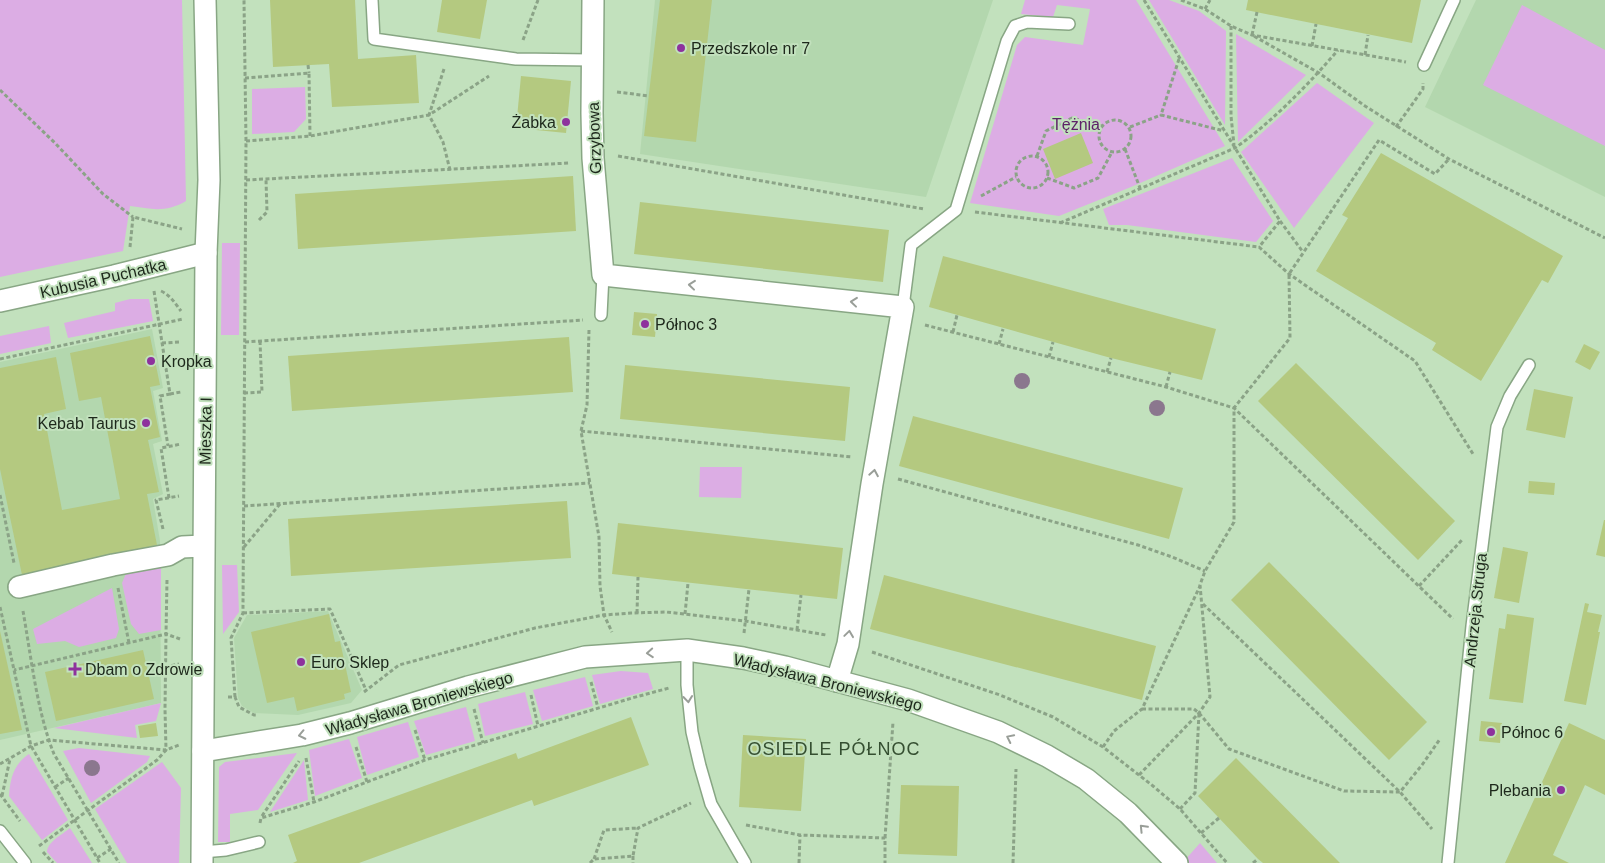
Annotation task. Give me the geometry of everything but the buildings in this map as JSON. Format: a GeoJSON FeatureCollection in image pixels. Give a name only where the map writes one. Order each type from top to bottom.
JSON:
{"type":"FeatureCollection","features":[{"type":"Feature","properties":{"kind":"street","name":"Mieszka I"},"geometry":{"type":"LineString","coordinates":[[202,857],[193,747],[203,546],[206,253],[209,180],[206,0]]}},
{"type":"Feature","properties":{"kind":"street","name":"Grzybowa"},"geometry":{"type":"LineString","coordinates":[[593,0],[592,113],[603,275]]}},
{"type":"Feature","properties":{"kind":"street","name":"Kubusia Puchatka"},"geometry":{"type":"LineString","coordinates":[[0,301],[114,276],[206,253]]}},
{"type":"Feature","properties":{"kind":"street"},"geometry":{"type":"LineString","coordinates":[[603,275],[901,313],[872,484],[848,644],[837,681]]}},
{"type":"Feature","properties":{"kind":"street"},"geometry":{"type":"LineString","coordinates":[[19,588],[113,565],[168,555],[182,547],[203,546]]}},
{"type":"Feature","properties":{"kind":"street","name":"Władysława Broniewskiego"},"geometry":{"type":"LineString","coordinates":[[193,747],[302,735],[585,657],[687,650],[743,658],[785,667],[908,700],[998,732],[1086,778],[1128,813],[1177,863]]}},
{"type":"Feature","properties":{"kind":"lane"},"geometry":{"type":"LineString","coordinates":[[372,0],[374,39],[516,58],[592,60]]}},
{"type":"Feature","properties":{"kind":"lane"},"geometry":{"type":"LineString","coordinates":[[1424,65],[1454,0]]}},
{"type":"Feature","properties":{"kind":"lane"},"geometry":{"type":"LineString","coordinates":[[901,313],[911,244],[956,210],[1007,42],[1015,26],[1027,22],[1069,24]]}},
{"type":"Feature","properties":{"kind":"lane"},"geometry":{"type":"LineString","coordinates":[[602,315],[603,275]]}},
{"type":"Feature","properties":{"kind":"lane","name":"Andrzeja Struga"},"geometry":{"type":"LineString","coordinates":[[1448,863],[1472,626],[1497,427],[1510,396],[1529,365]]}},
{"type":"Feature","properties":{"kind":"lane"},"geometry":{"type":"LineString","coordinates":[[687,650],[687,685],[692,732],[700,766],[711,804],[745,863]]}},
{"type":"Feature","properties":{"kind":"lane"},"geometry":{"type":"LineString","coordinates":[[0,831],[25,863]]}},
{"type":"Feature","properties":{"kind":"lane"},"geometry":{"type":"LineString","coordinates":[[202,857],[259,842]]}},
{"type":"Feature","properties":{"kind":"path"},"geometry":{"type":"LineString","coordinates":[[244,0],[246,180],[243,613],[231,638],[235,697],[239,707],[254,715],[263,716]]}},
{"type":"Feature","properties":{"kind":"path"},"geometry":{"type":"LineString","coordinates":[[246,141],[310,136],[429,115],[516,58],[538,0]]}},
{"type":"Feature","properties":{"kind":"path"},"geometry":{"type":"LineString","coordinates":[[1144,0],[1280,221],[1304,253]]}},
{"type":"Feature","properties":{"kind":"path"},"geometry":{"type":"LineString","coordinates":[[1180,0],[1205,9],[1232,26],[1252,35],[1319,73],[1396,127],[1449,160],[1605,238]]}},
{"type":"Feature","properties":{"kind":"path"},"geometry":{"type":"LineString","coordinates":[[1205,9],[1210,0]]}},
{"type":"Feature","properties":{"kind":"path"},"geometry":{"type":"LineString","coordinates":[[1252,35],[1256,12]]}},
{"type":"Feature","properties":{"kind":"path"},"geometry":{"type":"LineString","coordinates":[[1312,46],[1316,24]]}},
{"type":"Feature","properties":{"kind":"path"},"geometry":{"type":"LineString","coordinates":[[1232,26],[1231,116],[1234,148]]}},
{"type":"Feature","properties":{"kind":"path"},"geometry":{"type":"LineString","coordinates":[[1252,35],[1424,65],[1423,89],[1396,127]]}},
{"type":"Feature","properties":{"kind":"path"},"geometry":{"type":"LineString","coordinates":[[1365,55],[1368,35]]}},
{"type":"Feature","properties":{"kind":"path"},"geometry":{"type":"LineString","coordinates":[[450,50],[429,115],[443,142],[450,170]]}},
{"type":"Feature","properties":{"kind":"path"},"geometry":{"type":"LineString","coordinates":[[1060,223],[1234,148],[1252,136],[1319,73],[1338,50]]}},
{"type":"Feature","properties":{"kind":"path"},"geometry":{"type":"LineString","coordinates":[[1161,115],[1179,58]]}},
{"type":"Feature","properties":{"kind":"path"},"geometry":{"type":"LineString","coordinates":[[308,65],[310,136]]}},
{"type":"Feature","properties":{"kind":"path"},"geometry":{"type":"LineString","coordinates":[[245,78],[309,74]]}},
{"type":"Feature","properties":{"kind":"path"},"geometry":{"type":"LineString","coordinates":[[616,82],[616,98]]}},
{"type":"Feature","properties":{"kind":"path"},"geometry":{"type":"LineString","coordinates":[[0,90],[55,143],[103,194],[133,217],[182,229],[176,234]]}},
{"type":"Feature","properties":{"kind":"path"},"geometry":{"type":"LineString","coordinates":[[616,92],[649,96]]}},
{"type":"Feature","properties":{"kind":"path"},"geometry":{"type":"LineString","coordinates":[[1130,127],[1161,115],[1225,131]]}},
{"type":"Feature","properties":{"kind":"path"},"geometry":{"type":"LineString","coordinates":[[1038,156],[1046,131],[1072,118],[1102,126]]}},
{"type":"Feature","properties":{"kind":"path"},"geometry":{"type":"LineString","coordinates":[[1122,120],[1130,127],[1132,137],[1125,149],[1112,152],[1100,142],[1099,136],[1102,126],[1106,122],[1122,120]]}},
{"type":"Feature","properties":{"kind":"path"},"geometry":{"type":"LineString","coordinates":[[1103,747],[1114,731],[1142,709],[1205,571],[1234,522],[1234,408],[1290,338],[1289,274],[1379,140],[1435,174],[1449,160]]}},
{"type":"Feature","properties":{"kind":"path"},"geometry":{"type":"LineString","coordinates":[[1125,149],[1140,188]]}},
{"type":"Feature","properties":{"kind":"path"},"geometry":{"type":"LineString","coordinates":[[1047,178],[1074,188],[1098,178],[1112,152]]}},
{"type":"Feature","properties":{"kind":"path"},"geometry":{"type":"LineString","coordinates":[[1027,156],[1038,156],[1045,163],[1048,173],[1047,178],[1042,184],[1034,188],[1023,186],[1016,177],[1015,172],[1019,162],[1027,156]]}},
{"type":"Feature","properties":{"kind":"path"},"geometry":{"type":"LineString","coordinates":[[246,180],[573,163]]}},
{"type":"Feature","properties":{"kind":"path"},"geometry":{"type":"LineString","coordinates":[[956,210],[1016,177]]}},
{"type":"Feature","properties":{"kind":"path"},"geometry":{"type":"LineString","coordinates":[[260,220],[267,212],[266,180]]}},
{"type":"Feature","properties":{"kind":"path"},"geometry":{"type":"LineString","coordinates":[[129,250],[133,217]]}},
{"type":"Feature","properties":{"kind":"path"},"geometry":{"type":"LineString","coordinates":[[1280,221],[1259,248],[1289,274],[1415,361],[1459,428],[1475,457]]}},
{"type":"Feature","properties":{"kind":"path"},"geometry":{"type":"LineString","coordinates":[[154,288],[170,394]]}},
{"type":"Feature","properties":{"kind":"path"},"geometry":{"type":"LineString","coordinates":[[901,313],[954,332],[1234,408],[1453,619]]}},
{"type":"Feature","properties":{"kind":"path"},"geometry":{"type":"LineString","coordinates":[[244,342],[590,320],[602,315]]}},
{"type":"Feature","properties":{"kind":"path"},"geometry":{"type":"LineString","coordinates":[[954,332],[958,315]]}},
{"type":"Feature","properties":{"kind":"path"},"geometry":{"type":"LineString","coordinates":[[0,359],[186,318]]}},
{"type":"Feature","properties":{"kind":"path"},"geometry":{"type":"LineString","coordinates":[[999,344],[1003,328]]}},
{"type":"Feature","properties":{"kind":"path"},"geometry":{"type":"LineString","coordinates":[[244,392],[262,392],[260,341]]}},
{"type":"Feature","properties":{"kind":"path"},"geometry":{"type":"LineString","coordinates":[[162,343],[185,342]]}},
{"type":"Feature","properties":{"kind":"path"},"geometry":{"type":"LineString","coordinates":[[1049,357],[1053,342]]}},
{"type":"Feature","properties":{"kind":"path"},"geometry":{"type":"LineString","coordinates":[[1107,372],[1111,358]]}},
{"type":"Feature","properties":{"kind":"path"},"geometry":{"type":"LineString","coordinates":[[1166,388],[1170,372]]}},
{"type":"Feature","properties":{"kind":"path"},"geometry":{"type":"LineString","coordinates":[[168,446],[160,396],[184,391]]}},
{"type":"Feature","properties":{"kind":"path"},"geometry":{"type":"LineString","coordinates":[[581,431],[854,458]]}},
{"type":"Feature","properties":{"kind":"path"},"geometry":{"type":"LineString","coordinates":[[169,498],[161,448],[184,443]]}},
{"type":"Feature","properties":{"kind":"path"},"geometry":{"type":"LineString","coordinates":[[897,478],[1138,545],[1205,571]]}},
{"type":"Feature","properties":{"kind":"path"},"geometry":{"type":"LineString","coordinates":[[244,506],[590,483]]}},
{"type":"Feature","properties":{"kind":"path"},"geometry":{"type":"LineString","coordinates":[[168,555],[156,500],[183,495]]}},
{"type":"Feature","properties":{"kind":"path"},"geometry":{"type":"LineString","coordinates":[[244,548],[280,504]]}},
{"type":"Feature","properties":{"kind":"path"},"geometry":{"type":"LineString","coordinates":[[1419,587],[1468,533]]}},
{"type":"Feature","properties":{"kind":"path"},"geometry":{"type":"LineString","coordinates":[[113,565],[129,643]]}},
{"type":"Feature","properties":{"kind":"path"},"geometry":{"type":"LineString","coordinates":[[637,613],[638,577]]}},
{"type":"Feature","properties":{"kind":"path"},"geometry":{"type":"LineString","coordinates":[[685,614],[688,582]]}},
{"type":"Feature","properties":{"kind":"path"},"geometry":{"type":"LineString","coordinates":[[1139,775],[1199,713],[1210,698],[1200,585]]}},
{"type":"Feature","properties":{"kind":"path"},"geometry":{"type":"LineString","coordinates":[[600,586],[604,615],[613,632]]}},
{"type":"Feature","properties":{"kind":"path"},"geometry":{"type":"LineString","coordinates":[[745,621],[749,589]]}},
{"type":"Feature","properties":{"kind":"path"},"geometry":{"type":"LineString","coordinates":[[797,630],[801,595]]}},
{"type":"Feature","properties":{"kind":"path"},"geometry":{"type":"LineString","coordinates":[[1202,603],[1400,792],[1416,810]]}},
{"type":"Feature","properties":{"kind":"path"},"geometry":{"type":"LineString","coordinates":[[0,607],[31,746],[100,863]]}},
{"type":"Feature","properties":{"kind":"path"},"geometry":{"type":"LineString","coordinates":[[243,613],[330,609],[366,690]]}},
{"type":"Feature","properties":{"kind":"path"},"geometry":{"type":"LineString","coordinates":[[359,698],[366,690],[399,665],[535,628],[604,615],[666,612]]}},
{"type":"Feature","properties":{"kind":"path"},"geometry":{"type":"LineString","coordinates":[[14,670],[166,634],[166,750],[157,760],[39,846]]}},
{"type":"Feature","properties":{"kind":"path"},"geometry":{"type":"LineString","coordinates":[[165,667],[184,664]]}},
{"type":"Feature","properties":{"kind":"path"},"geometry":{"type":"LineString","coordinates":[[33,666],[49,740],[54,754],[119,863]]}},
{"type":"Feature","properties":{"kind":"path"},"geometry":{"type":"LineString","coordinates":[[526,672],[538,726]]}},
{"type":"Feature","properties":{"kind":"path"},"geometry":{"type":"LineString","coordinates":[[468,688],[483,743]]}},
{"type":"Feature","properties":{"kind":"path"},"geometry":{"type":"LineString","coordinates":[[261,818],[314,802],[425,760],[632,698],[672,688]]}},
{"type":"Feature","properties":{"kind":"path"},"geometry":{"type":"LineString","coordinates":[[226,697],[235,697]]}},
{"type":"Feature","properties":{"kind":"path"},"geometry":{"type":"LineString","coordinates":[[407,705],[425,760]]}},
{"type":"Feature","properties":{"kind":"path"},"geometry":{"type":"LineString","coordinates":[[1142,709],[1194,709],[1229,749],[1344,791],[1400,792]]}},
{"type":"Feature","properties":{"kind":"path"},"geometry":{"type":"LineString","coordinates":[[1180,810],[1194,793],[1199,713]]}},
{"type":"Feature","properties":{"kind":"path"},"geometry":{"type":"LineString","coordinates":[[885,863],[883,848],[894,716]]}},
{"type":"Feature","properties":{"kind":"path"},"geometry":{"type":"LineString","coordinates":[[350,723],[367,782]]}},
{"type":"Feature","properties":{"kind":"path"},"geometry":{"type":"LineString","coordinates":[[1400,792],[1442,736]]}},
{"type":"Feature","properties":{"kind":"path"},"geometry":{"type":"LineString","coordinates":[[0,764],[31,746],[49,740],[166,750],[193,747]]}},
{"type":"Feature","properties":{"kind":"path"},"geometry":{"type":"LineString","coordinates":[[259,842],[261,818],[304,753],[314,802]]}},
{"type":"Feature","properties":{"kind":"path"},"geometry":{"type":"LineString","coordinates":[[2,796],[10,758]]}},
{"type":"Feature","properties":{"kind":"path"},"geometry":{"type":"LineString","coordinates":[[1010,764],[1024,770]]}},
{"type":"Feature","properties":{"kind":"path"},"geometry":{"type":"LineString","coordinates":[[1013,863],[1016,767]]}},
{"type":"Feature","properties":{"kind":"path"},"geometry":{"type":"LineString","coordinates":[[55,787],[69,778]]}},
{"type":"Feature","properties":{"kind":"path"},"geometry":{"type":"LineString","coordinates":[[590,863],[594,859],[604,830],[638,828],[695,802]]}},
{"type":"Feature","properties":{"kind":"path"},"geometry":{"type":"LineString","coordinates":[[1201,834],[1219,818]]}},
{"type":"Feature","properties":{"kind":"path"},"geometry":{"type":"LineString","coordinates":[[743,823],[748,826],[800,836],[885,838]]}},
{"type":"Feature","properties":{"kind":"path"},"geometry":{"type":"LineString","coordinates":[[633,863],[638,828]]}},
{"type":"Feature","properties":{"kind":"path"},"geometry":{"type":"LineString","coordinates":[[799,863],[800,836]]}},
{"type":"Feature","properties":{"kind":"path"},"geometry":{"type":"LineString","coordinates":[[96,858],[111,849]]}},
{"type":"Feature","properties":{"kind":"path"},"geometry":{"type":"LineString","coordinates":[[594,859],[633,856]]}},
{"type":"Feature","properties":{"kind":"path"},"geometry":{"type":"LineString","coordinates":[[1253,863],[1258,859]]}},
{"type":"Feature","properties":{"kind":"shaded area"},"geometry":{"type":"Polygon","coordinates":[[[655,0],[993,0],[926,197],[640,154],[655,0]]]}},
{"type":"Feature","properties":{"kind":"shaded area"},"geometry":{"type":"Polygon","coordinates":[[[1476,0],[1605,0],[1605,197],[1425,107],[1476,0]]]}},
{"type":"Feature","properties":{"kind":"shaded area"},"geometry":{"type":"Polygon","coordinates":[[[152,329],[163,388],[153,391],[162,441],[153,444],[163,494],[153,499],[160,541],[161,703],[0,740],[0,362],[152,329]]]}},
{"type":"Feature","properties":{"kind":"shaded area","name":"Euro Sklep"},"geometry":{"type":"Polygon","coordinates":[[[328,611],[362,690],[351,703],[298,715],[254,713],[242,706],[238,698],[234,638],[247,615],[328,611]]]}},
{"type":"Feature","properties":{"kind":"green space"},"geometry":{"type":"Polygon","coordinates":[[[0,0],[182,0],[186,201],[165,209],[130,206],[123,251],[0,277],[0,0]]]}},
{"type":"Feature","properties":{"kind":"green space","name":"Tężnia"},"geometry":{"type":"Polygon","coordinates":[[[1025,0],[1136,0],[1225,146],[1059,216],[970,203],[1017,45],[1025,37],[1083,45],[1090,9],[1057,5],[1053,17],[1021,14],[1025,0]]]}},
{"type":"Feature","properties":{"kind":"green space"},"geometry":{"type":"Polygon","coordinates":[[[1149,0],[1169,0],[1199,11],[1226,31],[1225,125],[1149,0]]]}},
{"type":"Feature","properties":{"kind":"green space"},"geometry":{"type":"Polygon","coordinates":[[[1522,5],[1605,50],[1605,146],[1483,85],[1522,5]]]}},
{"type":"Feature","properties":{"kind":"green space"},"geometry":{"type":"Polygon","coordinates":[[[1236,34],[1306,75],[1238,142],[1236,34]]]}},
{"type":"Feature","properties":{"kind":"green space"},"geometry":{"type":"Polygon","coordinates":[[[1317,83],[1374,123],[1294,228],[1241,152],[1317,83]]]}},
{"type":"Feature","properties":{"kind":"green space"},"geometry":{"type":"Polygon","coordinates":[[[305,87],[306,119],[294,132],[252,134],[252,89],[305,87]]]}},
{"type":"Feature","properties":{"kind":"green space"},"geometry":{"type":"Polygon","coordinates":[[[1232,158],[1273,221],[1256,242],[1127,225],[1109,225],[1103,209],[1232,158]]]}},
{"type":"Feature","properties":{"kind":"green space"},"geometry":{"type":"Polygon","coordinates":[[[222,243],[240,243],[239,335],[221,335],[222,243]]]}},
{"type":"Feature","properties":{"kind":"green space"},"geometry":{"type":"Polygon","coordinates":[[[130,299],[149,299],[153,321],[68,338],[64,323],[115,311],[115,303],[130,299]]]}},
{"type":"Feature","properties":{"kind":"green space"},"geometry":{"type":"Polygon","coordinates":[[[49,326],[51,343],[0,354],[0,336],[49,326]]]}},
{"type":"Feature","properties":{"kind":"green space"},"geometry":{"type":"Polygon","coordinates":[[[700,467],[742,467],[741,498],[699,497],[700,467]]]}},
{"type":"Feature","properties":{"kind":"green space"},"geometry":{"type":"Polygon","coordinates":[[[161,560],[161,630],[139,634],[131,624],[122,583],[129,566],[161,560]]]}},
{"type":"Feature","properties":{"kind":"green space"},"geometry":{"type":"Polygon","coordinates":[[[222,565],[237,565],[239,612],[223,634],[222,565]]]}},
{"type":"Feature","properties":{"kind":"green space"},"geometry":{"type":"Polygon","coordinates":[[[112,588],[119,629],[116,638],[79,647],[65,641],[37,644],[33,629],[112,588]]]}},
{"type":"Feature","properties":{"kind":"green space"},"geometry":{"type":"Polygon","coordinates":[[[621,671],[648,673],[653,689],[600,704],[592,675],[621,671]]]}},
{"type":"Feature","properties":{"kind":"green space"},"geometry":{"type":"Polygon","coordinates":[[[585,677],[593,706],[542,721],[533,690],[585,677]]]}},
{"type":"Feature","properties":{"kind":"green space"},"geometry":{"type":"Polygon","coordinates":[[[525,692],[533,724],[485,736],[478,704],[525,692]]]}},
{"type":"Feature","properties":{"kind":"green space"},"geometry":{"type":"Polygon","coordinates":[[[161,703],[156,721],[135,725],[137,738],[54,728],[161,703]]]}},
{"type":"Feature","properties":{"kind":"green space"},"geometry":{"type":"Polygon","coordinates":[[[466,707],[475,741],[426,755],[414,721],[466,707]]]}},
{"type":"Feature","properties":{"kind":"green space"},"geometry":{"type":"Polygon","coordinates":[[[408,722],[419,757],[367,775],[357,737],[408,722]]]}},
{"type":"Feature","properties":{"kind":"green space"},"geometry":{"type":"Polygon","coordinates":[[[349,739],[362,778],[315,796],[309,750],[349,739]]]}},
{"type":"Feature","properties":{"kind":"green space"},"geometry":{"type":"Polygon","coordinates":[[[79,748],[150,756],[147,762],[91,803],[63,751],[79,748]]]}},
{"type":"Feature","properties":{"kind":"green space"},"geometry":{"type":"Polygon","coordinates":[[[297,753],[258,810],[230,814],[230,842],[218,842],[219,767],[225,762],[297,753]]]}},
{"type":"Feature","properties":{"kind":"green space"},"geometry":{"type":"Polygon","coordinates":[[[29,754],[68,820],[42,840],[9,796],[10,783],[16,767],[29,754]]]}},
{"type":"Feature","properties":{"kind":"green space"},"geometry":{"type":"Polygon","coordinates":[[[304,760],[308,800],[270,812],[304,760]]]}},
{"type":"Feature","properties":{"kind":"green space"},"geometry":{"type":"Polygon","coordinates":[[[162,762],[181,788],[179,863],[127,863],[95,809],[162,762]]]}},
{"type":"Feature","properties":{"kind":"green space"},"geometry":{"type":"Polygon","coordinates":[[[70,828],[92,863],[57,863],[47,852],[53,841],[70,828]]]}},
{"type":"Feature","properties":{"kind":"green space"},"geometry":{"type":"Polygon","coordinates":[[[1200,843],[1217,863],[1187,863],[1185,860],[1200,843]]]}},
{"type":"Feature","properties":{"kind":"place","name":"Przedszkole nr 7"},"geometry":{"type":"Point","coordinates":[681,48]}},
{"type":"Feature","properties":{"kind":"place","name":"Żabka"},"geometry":{"type":"Point","coordinates":[566,122]}},
{"type":"Feature","properties":{"kind":"place","name":"Północ 3"},"geometry":{"type":"Point","coordinates":[645,324]}},
{"type":"Feature","properties":{"kind":"place","name":"Kropka"},"geometry":{"type":"Point","coordinates":[151,361]}},
{"type":"Feature","properties":{"kind":"place","name":"Kebab Taurus"},"geometry":{"type":"Point","coordinates":[146,423]}},
{"type":"Feature","properties":{"kind":"place","name":"Euro Sklep"},"geometry":{"type":"Point","coordinates":[301,662]}},
{"type":"Feature","properties":{"kind":"place","name":"Dbam o Zdrowie"},"geometry":{"type":"Point","coordinates":[75,669]}},
{"type":"Feature","properties":{"kind":"place","name":"Północ 6"},"geometry":{"type":"Point","coordinates":[1491,732]}},
{"type":"Feature","properties":{"kind":"place","name":"Plebania"},"geometry":{"type":"Point","coordinates":[1561,790]}},
{"type":"Feature","properties":{"kind":"district","name":"OSIEDLE PÓŁNOC"},"geometry":{"type":"Point","coordinates":[834,749]}}]}
